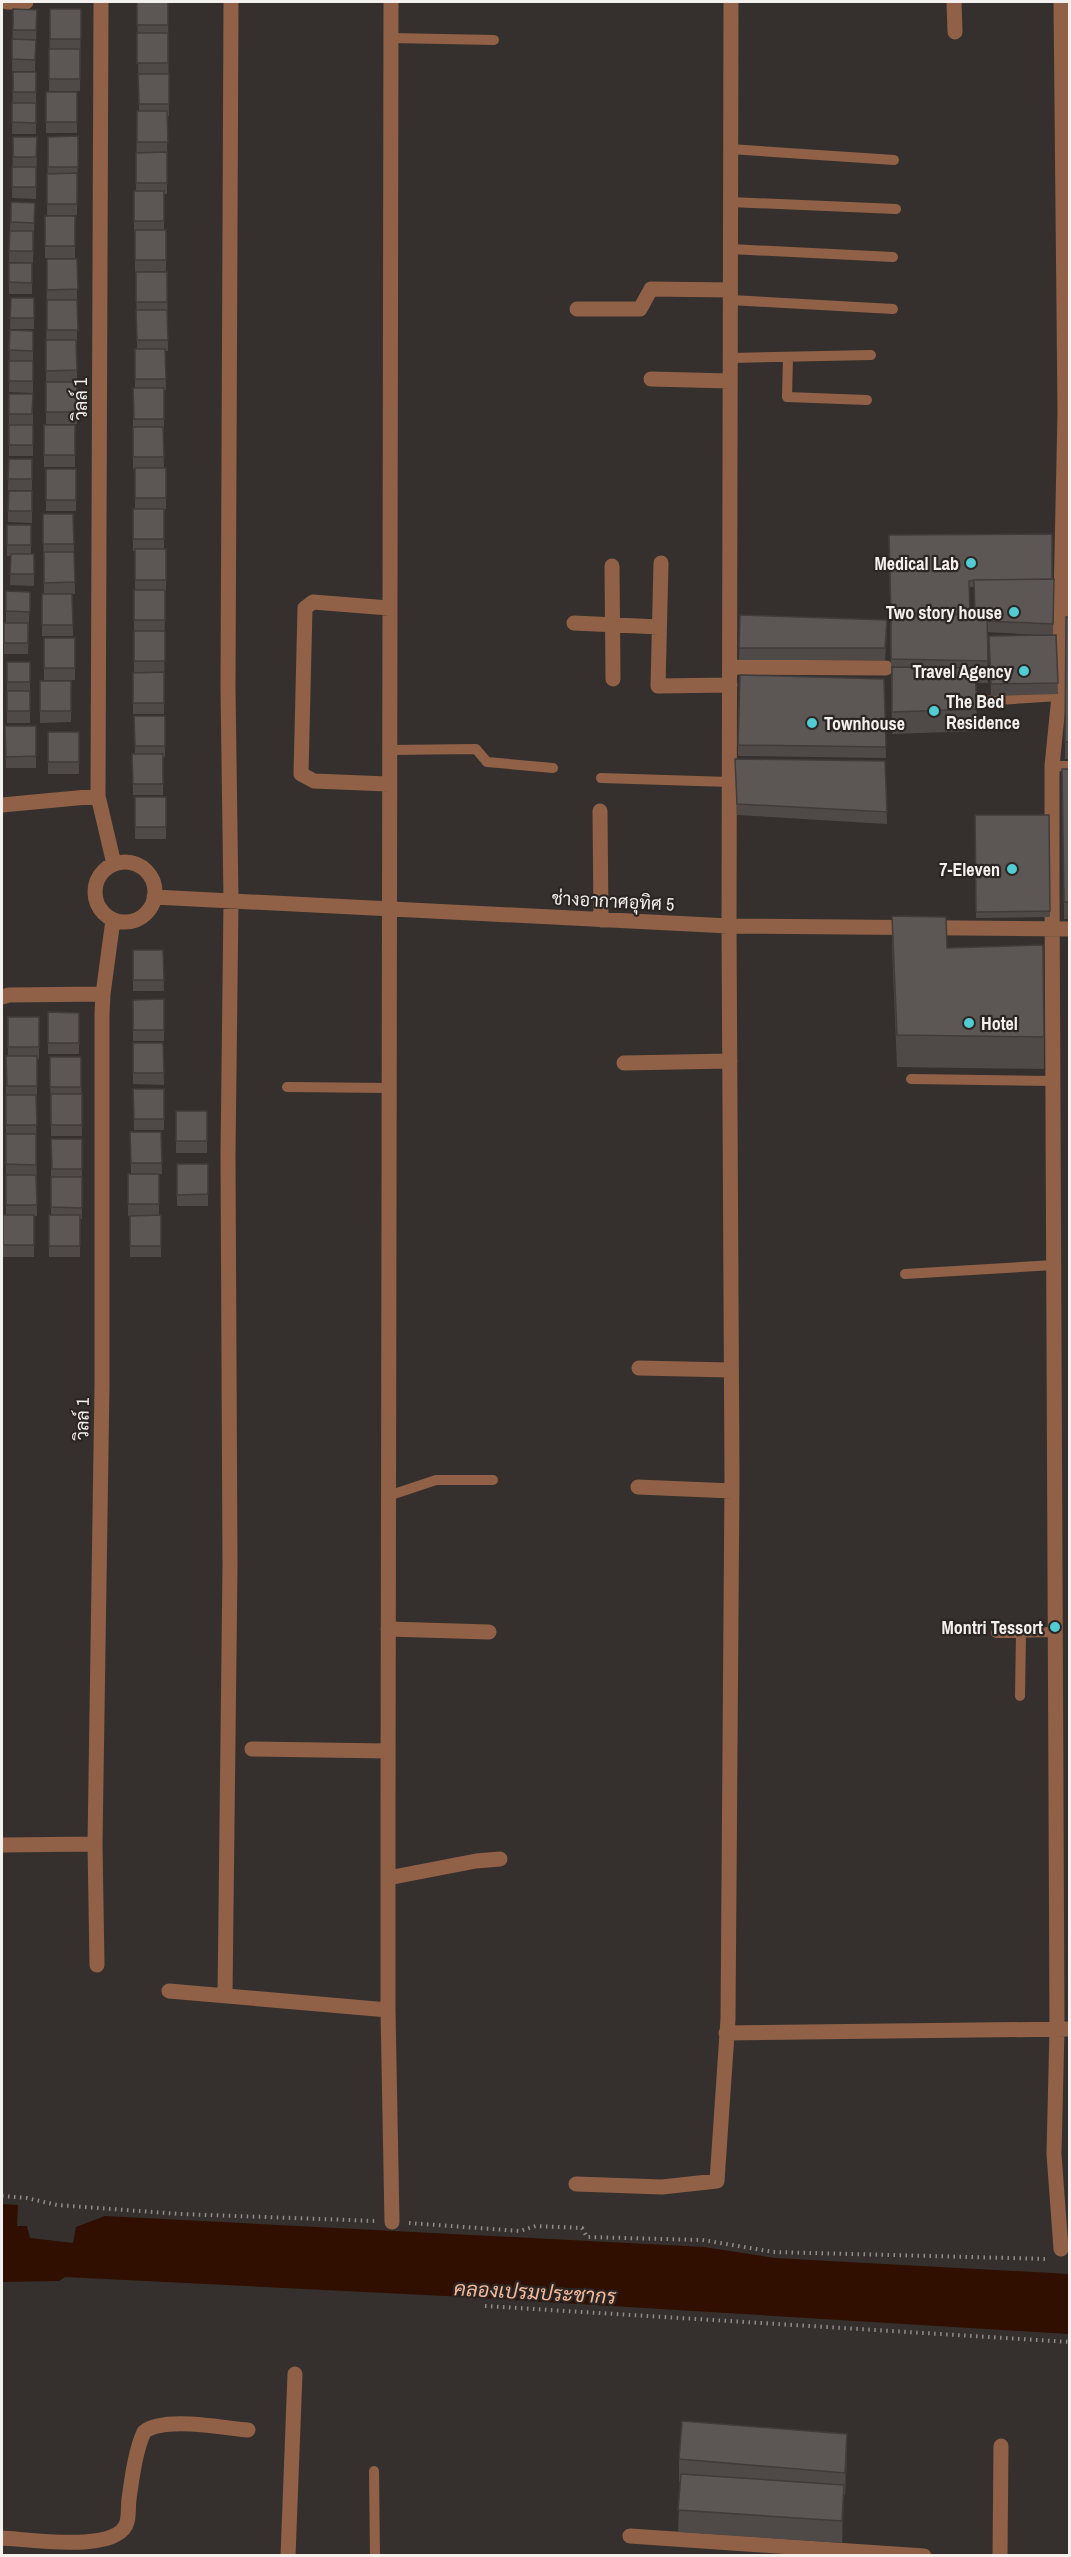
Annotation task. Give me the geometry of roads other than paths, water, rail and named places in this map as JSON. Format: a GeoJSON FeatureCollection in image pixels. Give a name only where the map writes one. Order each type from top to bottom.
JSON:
{"type":"FeatureCollection","features":[{"type":"Feature","properties":{"kind":"street"},"geometry":{"type":"LineString","coordinates":[[7,2],[26,2]]}},
{"type":"Feature","properties":{"kind":"street","name":"วิลล์ 1"},"geometry":{"type":"LineString","coordinates":[[101,2],[98,796],[114,864]]}},
{"type":"Feature","properties":{"kind":"street"},"geometry":{"type":"LineString","coordinates":[[225,1996],[230,1566],[228,1155],[231,902],[228,688],[231,2]]}},
{"type":"Feature","properties":{"kind":"street"},"geometry":{"type":"LineString","coordinates":[[391,2],[388,750],[388,2010],[392,2222]]}},
{"type":"Feature","properties":{"kind":"street"},"geometry":{"type":"LineString","coordinates":[[576,2184],[662,2187],[717,2181],[726,2033],[732,1491],[729,926],[730,782],[736,763],[730,685],[731,2]]}},
{"type":"Feature","properties":{"kind":"street"},"geometry":{"type":"LineString","coordinates":[[954,2],[955,32]]}},
{"type":"Feature","properties":{"kind":"street"},"geometry":{"type":"LineString","coordinates":[[1061,2],[1065,412],[1059,696],[1052,766],[1053,929],[1048,965],[1053,1081],[1056,1632],[1063,2029],[1053,2154],[1061,2249]]}},
{"type":"Feature","properties":{"kind":"street"},"geometry":{"type":"LineString","coordinates":[[577,309],[640,309],[651,289],[730,295]]}},
{"type":"Feature","properties":{"kind":"street"},"geometry":{"type":"LineString","coordinates":[[651,379],[730,381]]}},
{"type":"Feature","properties":{"kind":"street"},"geometry":{"type":"LineString","coordinates":[[661,563],[658,686],[730,685]]}},
{"type":"Feature","properties":{"kind":"street"},"geometry":{"type":"LineString","coordinates":[[612,566],[613,680]]}},
{"type":"Feature","properties":{"kind":"street"},"geometry":{"type":"LineString","coordinates":[[388,784],[314,781],[302,774],[305,608],[313,603],[389,608]]}},
{"type":"Feature","properties":{"kind":"street"},"geometry":{"type":"LineString","coordinates":[[574,623],[659,627]]}},
{"type":"Feature","properties":{"kind":"street"},"geometry":{"type":"LineString","coordinates":[[730,667],[886,668]]}},
{"type":"Feature","properties":{"kind":"street"},"geometry":{"type":"LineString","coordinates":[[2,805],[98,796]]}},
{"type":"Feature","properties":{"kind":"street"},"geometry":{"type":"LineString","coordinates":[[600,811],[601,920]]}},
{"type":"Feature","properties":{"kind":"street"},"geometry":{"type":"LineString","coordinates":[[135,863],[144,868],[151,877],[154,897],[151,907],[144,915],[124,922],[113,920],[97,903],[95,892],[97,880],[104,870],[114,864],[135,863]]}},
{"type":"Feature","properties":{"kind":"street","name":"ช่างอากาศอุทิศ 5"},"geometry":{"type":"LineString","coordinates":[[154,897],[729,926],[1070,929]]}},
{"type":"Feature","properties":{"kind":"street","name":"วิลล์ 1"},"geometry":{"type":"LineString","coordinates":[[97,1965],[95,1844],[102,1373],[103,994],[113,920]]}},
{"type":"Feature","properties":{"kind":"street"},"geometry":{"type":"LineString","coordinates":[[2,997],[103,994]]}},
{"type":"Feature","properties":{"kind":"street"},"geometry":{"type":"LineString","coordinates":[[624,1063],[730,1061]]}},
{"type":"Feature","properties":{"kind":"street"},"geometry":{"type":"LineString","coordinates":[[639,1368],[730,1370]]}},
{"type":"Feature","properties":{"kind":"street"},"geometry":{"type":"LineString","coordinates":[[638,1487],[732,1491]]}},
{"type":"Feature","properties":{"kind":"street"},"geometry":{"type":"LineString","coordinates":[[388,1629],[489,1632]]}},
{"type":"Feature","properties":{"kind":"street"},"geometry":{"type":"LineString","coordinates":[[252,1749],[388,1751]]}},
{"type":"Feature","properties":{"kind":"street"},"geometry":{"type":"LineString","coordinates":[[2,1845],[95,1844]]}},
{"type":"Feature","properties":{"kind":"street"},"geometry":{"type":"LineString","coordinates":[[388,1878],[476,1861],[500,1859]]}},
{"type":"Feature","properties":{"kind":"street"},"geometry":{"type":"LineString","coordinates":[[168,1991],[388,2010]]}},
{"type":"Feature","properties":{"kind":"street"},"geometry":{"type":"LineString","coordinates":[[726,2033],[1063,2029]]}},
{"type":"Feature","properties":{"kind":"street"},"geometry":{"type":"LineString","coordinates":[[288,2556],[295,2374]]}},
{"type":"Feature","properties":{"kind":"street"},"geometry":{"type":"LineString","coordinates":[[2,2538],[79,2542],[105,2540],[117,2535],[126,2527],[141,2438],[150,2427],[169,2424],[248,2430]]}},
{"type":"Feature","properties":{"kind":"street"},"geometry":{"type":"LineString","coordinates":[[1000,2556],[1001,2446]]}},
{"type":"Feature","properties":{"kind":"street"},"geometry":{"type":"LineString","coordinates":[[630,2536],[924,2556]]}},
{"type":"Feature","properties":{"kind":"lane"},"geometry":{"type":"LineString","coordinates":[[391,38],[494,40]]}},
{"type":"Feature","properties":{"kind":"lane"},"geometry":{"type":"LineString","coordinates":[[730,149],[894,160]]}},
{"type":"Feature","properties":{"kind":"lane"},"geometry":{"type":"LineString","coordinates":[[730,202],[896,209]]}},
{"type":"Feature","properties":{"kind":"lane"},"geometry":{"type":"LineString","coordinates":[[730,249],[893,257]]}},
{"type":"Feature","properties":{"kind":"lane"},"geometry":{"type":"LineString","coordinates":[[730,295],[893,309]]}},
{"type":"Feature","properties":{"kind":"lane"},"geometry":{"type":"LineString","coordinates":[[730,358],[871,355]]}},
{"type":"Feature","properties":{"kind":"lane"},"geometry":{"type":"LineString","coordinates":[[788,357],[787,398],[867,400]]}},
{"type":"Feature","properties":{"kind":"lane"},"geometry":{"type":"LineString","coordinates":[[982,701],[1059,696]]}},
{"type":"Feature","properties":{"kind":"lane"},"geometry":{"type":"LineString","coordinates":[[388,750],[476,749],[487,762],[553,768]]}},
{"type":"Feature","properties":{"kind":"lane"},"geometry":{"type":"LineString","coordinates":[[1052,766],[1070,766]]}},
{"type":"Feature","properties":{"kind":"lane"},"geometry":{"type":"LineString","coordinates":[[601,778],[730,782]]}},
{"type":"Feature","properties":{"kind":"lane"},"geometry":{"type":"LineString","coordinates":[[911,1079],[1053,1081]]}},
{"type":"Feature","properties":{"kind":"lane"},"geometry":{"type":"LineString","coordinates":[[286,1087],[388,1088]]}},
{"type":"Feature","properties":{"kind":"lane"},"geometry":{"type":"LineString","coordinates":[[905,1274],[1054,1265]]}},
{"type":"Feature","properties":{"kind":"lane"},"geometry":{"type":"LineString","coordinates":[[388,1496],[436,1480],[493,1480]]}},
{"type":"Feature","properties":{"kind":"lane"},"geometry":{"type":"LineString","coordinates":[[996,1633],[1056,1632]]}},
{"type":"Feature","properties":{"kind":"lane"},"geometry":{"type":"LineString","coordinates":[[1020,1696],[1021,1633]]}},
{"type":"Feature","properties":{"kind":"lane"},"geometry":{"type":"LineString","coordinates":[[374,2471],[375,2556]]}},
{"type":"Feature","properties":{"kind":"water","name":"คลองเปรมประชากร"},"geometry":{"type":"Polygon","coordinates":[[[2,2204],[18,2205],[17,2226],[27,2226],[30,2238],[73,2243],[76,2227],[105,2216],[704,2247],[775,2258],[1069,2274],[1069,2334],[465,2297],[65,2277],[59,2281],[2,2282],[2,2204]]]}},
{"type":"Feature","properties":{"kind":"place","name":"Medical Lab"},"geometry":{"type":"Point","coordinates":[971,563]}},
{"type":"Feature","properties":{"kind":"place","name":"Two story house"},"geometry":{"type":"Point","coordinates":[1014,612]}},
{"type":"Feature","properties":{"kind":"place","name":"Travel Agency"},"geometry":{"type":"Point","coordinates":[1024,671]}},
{"type":"Feature","properties":{"kind":"place","name":"The Bed Residence"},"geometry":{"type":"Point","coordinates":[934,711]}},
{"type":"Feature","properties":{"kind":"place","name":"Townhouse"},"geometry":{"type":"Point","coordinates":[812,723]}},
{"type":"Feature","properties":{"kind":"place","name":"7-Eleven"},"geometry":{"type":"Point","coordinates":[1012,869]}},
{"type":"Feature","properties":{"kind":"place","name":"Hotel"},"geometry":{"type":"Point","coordinates":[969,1023]}},
{"type":"Feature","properties":{"kind":"place","name":"Montri Tessort"},"geometry":{"type":"Point","coordinates":[1055,1627]}}]}
